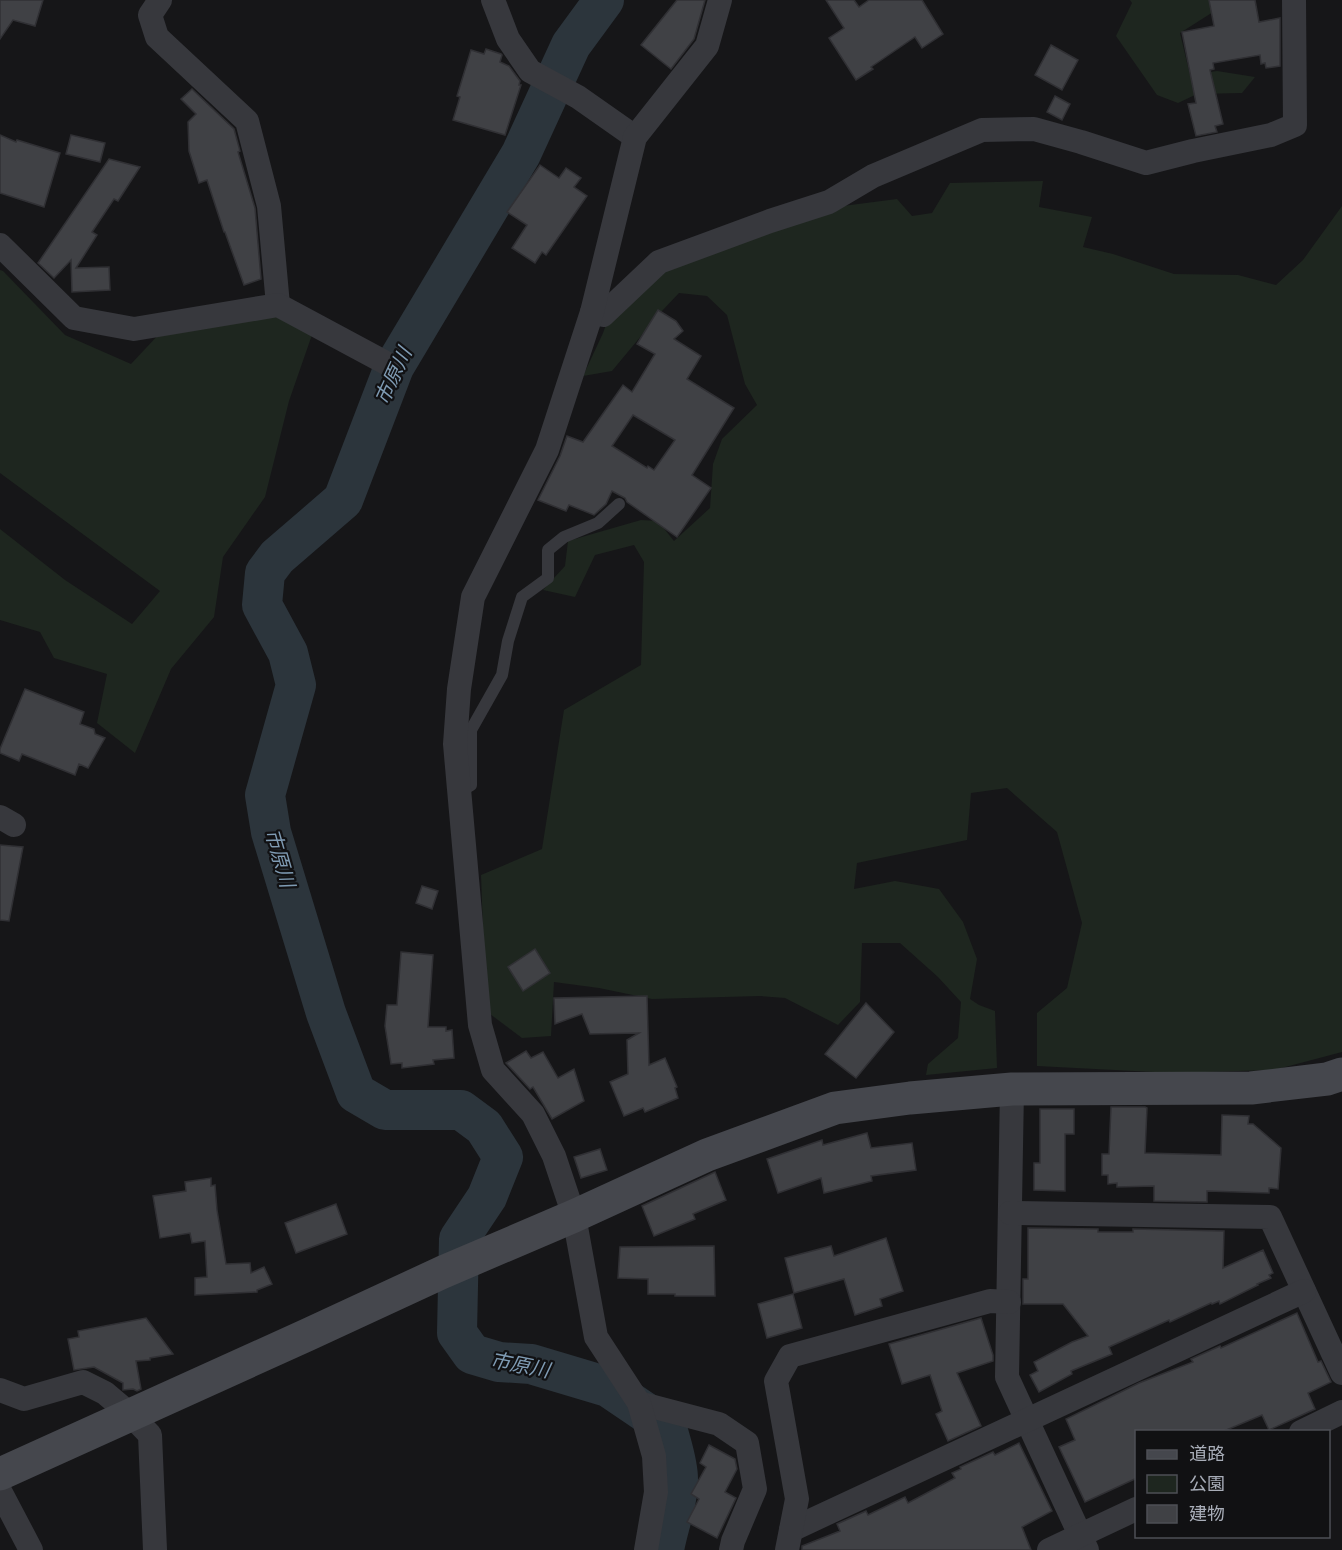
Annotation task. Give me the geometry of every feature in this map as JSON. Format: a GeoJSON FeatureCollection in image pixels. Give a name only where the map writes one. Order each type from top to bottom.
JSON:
{"type":"FeatureCollection","features":[{"type":"Feature","properties":{"kind":"street"},"geometry":{"type":"LineString","coordinates":[[160,0],[150,15],[157,37],[247,121],[269,206],[278,305]]}},
{"type":"Feature","properties":{"kind":"street"},"geometry":{"type":"LineString","coordinates":[[494,0],[508,39],[530,71],[578,97],[634,137]]}},
{"type":"Feature","properties":{"kind":"street"},"geometry":{"type":"LineString","coordinates":[[646,1550],[656,1492],[654,1456],[639,1403],[596,1336],[574,1216],[554,1156],[534,1114],[493,1071],[480,1025],[455,744],[459,689],[473,597],[547,450],[592,312],[634,137],[707,46],[720,0]]}},
{"type":"Feature","properties":{"kind":"street"},"geometry":{"type":"LineString","coordinates":[[592,312],[603,315],[659,262],[829,202],[873,176],[982,130],[1034,129],[1146,163],[1271,135],[1295,125],[1294,0]]}},
{"type":"Feature","properties":{"kind":"street"},"geometry":{"type":"LineString","coordinates":[[0,245],[74,318],[134,329],[278,305],[386,363]]}},
{"type":"Feature","properties":{"kind":"street"},"geometry":{"type":"LineString","coordinates":[[0,1474],[456,1266],[574,1216],[707,1155],[835,1108],[910,1098],[1012,1089],[1251,1088],[1328,1079],[1342,1074]]}},
{"type":"Feature","properties":{"kind":"street"},"geometry":{"type":"LineString","coordinates":[[1012,1089],[1007,1377],[1084,1543]]}},
{"type":"Feature","properties":{"kind":"street"},"geometry":{"type":"LineString","coordinates":[[1010,1213],[1270,1217],[1342,1373]]}},
{"type":"Feature","properties":{"kind":"street"},"geometry":{"type":"LineString","coordinates":[[789,1540],[1027,1421],[1304,1291]]}},
{"type":"Feature","properties":{"kind":"street"},"geometry":{"type":"LineString","coordinates":[[789,1540],[797,1499],[776,1381],[790,1356],[990,1301],[1009,1302]]}},
{"type":"Feature","properties":{"kind":"street"},"geometry":{"type":"LineString","coordinates":[[0,1390],[24,1399],[83,1382],[105,1393],[131,1415],[150,1435],[155,1550]]}},
{"type":"Feature","properties":{"kind":"street"},"geometry":{"type":"LineString","coordinates":[[639,1403],[719,1424],[747,1443],[755,1489],[732,1540],[732,1550]]}},
{"type":"Feature","properties":{"kind":"street"},"geometry":{"type":"LineString","coordinates":[[1303,1430],[1342,1412]]}},
{"type":"Feature","properties":{"kind":"street"},"geometry":{"type":"LineString","coordinates":[[0,1491],[31,1550]]}},
{"type":"Feature","properties":{"kind":"street"},"geometry":{"type":"LineString","coordinates":[[1049,1550],[1084,1543],[1135,1510]]}},
{"type":"Feature","properties":{"kind":"lane"},"geometry":{"type":"LineString","coordinates":[[459,792],[471,785],[471,730],[502,675],[508,641],[522,597],[548,578],[548,550],[564,537],[598,523],[619,504]]}},
{"type":"Feature","properties":{"kind":"green space"},"geometry":{"type":"Polygon","coordinates":[[[1130,0],[1213,0],[1213,12],[1180,33],[1190,75],[1217,71],[1255,77],[1242,93],[1197,94],[1178,103],[1157,95],[1116,36],[1132,3],[1130,0]]]}},
{"type":"Feature","properties":{"kind":"green space"},"geometry":{"type":"Polygon","coordinates":[[[1043,181],[1039,207],[1092,217],[1083,247],[1113,254],[1174,274],[1238,275],[1276,285],[1303,260],[1342,206],[1342,1052],[1274,1070],[1173,1073],[1037,1066],[1037,1013],[1067,988],[1082,923],[1057,832],[1007,788],[971,793],[967,840],[857,863],[854,889],[895,881],[939,889],[963,922],[977,959],[970,999],[995,1011],[997,1068],[926,1075],[928,1064],[958,1038],[961,1002],[938,977],[900,943],[862,943],[860,1002],[838,1025],[785,998],[760,996],[652,999],[554,982],[551,1036],[522,1038],[486,1011],[481,875],[542,849],[564,710],[641,665],[644,562],[634,545],[595,555],[575,597],[543,590],[565,566],[568,541],[641,520],[658,521],[674,541],[710,508],[713,464],[722,439],[757,405],[745,384],[727,315],[707,296],[679,293],[612,371],[583,376],[613,305],[662,272],[835,207],[897,199],[912,216],[932,213],[950,183],[1043,181]]]}},
{"type":"Feature","properties":{"kind":"green space"},"geometry":{"type":"Polygon","coordinates":[[[0,270],[65,335],[131,364],[161,332],[269,312],[313,332],[289,401],[265,497],[223,557],[214,617],[171,669],[135,753],[97,723],[107,674],[54,658],[40,632],[0,620],[0,529],[65,580],[132,624],[160,591],[0,473],[0,270]]]}},
{"type":"Feature","properties":{"kind":"building"},"geometry":{"type":"Polygon","coordinates":[[[0,0],[43,0],[35,26],[13,20],[0,39],[0,0]]]}},
{"type":"Feature","properties":{"kind":"building"},"geometry":{"type":"Polygon","coordinates":[[[677,0],[705,0],[694,39],[671,69],[641,45],[677,0]]]}},
{"type":"Feature","properties":{"kind":"building"},"geometry":{"type":"Polygon","coordinates":[[[826,0],[854,0],[859,7],[869,0],[922,0],[943,34],[922,48],[915,37],[856,80],[829,38],[844,28],[826,0]]]}},
{"type":"Feature","properties":{"kind":"building"},"geometry":{"type":"Polygon","coordinates":[[[1209,0],[1255,0],[1259,22],[1280,18],[1280,66],[1266,68],[1265,63],[1261,64],[1260,55],[1213,63],[1214,69],[1210,70],[1223,124],[1215,126],[1217,132],[1196,136],[1188,104],[1196,103],[1182,32],[1214,26],[1209,0]]]}},
{"type":"Feature","properties":{"kind":"building"},"geometry":{"type":"Polygon","coordinates":[[[1051,45],[1078,60],[1062,90],[1035,75],[1051,45]]]}},
{"type":"Feature","properties":{"kind":"building"},"geometry":{"type":"Polygon","coordinates":[[[486,49],[502,55],[500,62],[509,66],[521,85],[505,135],[453,120],[460,97],[457,96],[471,50],[484,54],[486,49]]]}},
{"type":"Feature","properties":{"kind":"building"},"geometry":{"type":"Polygon","coordinates":[[[192,89],[234,129],[240,151],[238,152],[255,208],[261,279],[244,285],[207,180],[199,183],[189,151],[188,122],[196,114],[181,99],[192,89]]]}},
{"type":"Feature","properties":{"kind":"building"},"geometry":{"type":"Polygon","coordinates":[[[1055,96],[1070,104],[1062,120],[1047,112],[1055,96]]]}},
{"type":"Feature","properties":{"kind":"building"},"geometry":{"type":"Polygon","coordinates":[[[0,135],[16,142],[17,140],[60,153],[44,207],[0,193],[0,135]]]}},
{"type":"Feature","properties":{"kind":"building"},"geometry":{"type":"Polygon","coordinates":[[[71,135],[105,143],[100,162],[66,154],[71,135]]]}},
{"type":"Feature","properties":{"kind":"building"},"geometry":{"type":"Polygon","coordinates":[[[109,159],[140,167],[118,201],[114,199],[92,232],[97,235],[76,268],[109,267],[110,290],[72,292],[71,260],[54,278],[38,263],[109,159]]]}},
{"type":"Feature","properties":{"kind":"building"},"geometry":{"type":"Polygon","coordinates":[[[540,165],[559,178],[566,168],[581,178],[574,187],[587,196],[546,255],[542,252],[535,263],[512,248],[527,225],[507,212],[540,165]]]}},
{"type":"Feature","properties":{"kind":"building"},"geometry":{"type":"Polygon","coordinates":[[[658,310],[676,321],[683,331],[674,339],[701,356],[687,379],[734,408],[692,475],[711,488],[677,537],[612,491],[606,504],[594,515],[569,505],[566,511],[538,500],[560,456],[567,436],[583,442],[623,385],[632,392],[655,354],[637,344],[658,310]],[[633,415],[612,446],[654,470],[675,440],[633,415]]]}},
{"type":"Feature","properties":{"kind":"building"},"geometry":{"type":"Polygon","coordinates":[[[25,689],[84,712],[80,724],[94,729],[95,734],[105,738],[88,768],[79,764],[75,775],[22,754],[19,761],[0,753],[25,689]]]}},
{"type":"Feature","properties":{"kind":"building"},"geometry":{"type":"Polygon","coordinates":[[[0,845],[23,847],[9,921],[0,920],[0,845]]]}},
{"type":"Feature","properties":{"kind":"building"},"geometry":{"type":"Polygon","coordinates":[[[422,886],[438,891],[432,909],[416,903],[422,886]]]}},
{"type":"Feature","properties":{"kind":"building"},"geometry":{"type":"Polygon","coordinates":[[[535,949],[550,973],[523,991],[508,967],[535,949]]]}},
{"type":"Feature","properties":{"kind":"building"},"geometry":{"type":"Polygon","coordinates":[[[401,952],[433,955],[428,1027],[446,1027],[446,1031],[452,1030],[454,1058],[433,1060],[434,1064],[402,1068],[402,1063],[391,1064],[385,1026],[387,1005],[397,1005],[401,952]]]}},
{"type":"Feature","properties":{"kind":"building"},"geometry":{"type":"Polygon","coordinates":[[[647,996],[649,1065],[665,1058],[677,1087],[675,1088],[678,1098],[645,1112],[643,1108],[624,1116],[610,1082],[628,1074],[627,1040],[639,1033],[590,1034],[582,1014],[555,1024],[554,998],[647,996]]]}},
{"type":"Feature","properties":{"kind":"building"},"geometry":{"type":"Polygon","coordinates":[[[866,1003],[894,1032],[856,1078],[825,1054],[866,1003]]]}},
{"type":"Feature","properties":{"kind":"building"},"geometry":{"type":"Polygon","coordinates":[[[526,1051],[531,1058],[543,1052],[558,1078],[574,1069],[584,1101],[552,1119],[533,1087],[530,1089],[506,1063],[526,1051]]]}},
{"type":"Feature","properties":{"kind":"building"},"geometry":{"type":"Polygon","coordinates":[[[1111,1107],[1147,1108],[1145,1153],[1221,1155],[1222,1115],[1249,1116],[1248,1124],[1253,1124],[1281,1148],[1278,1189],[1269,1188],[1269,1193],[1207,1191],[1207,1202],[1154,1201],[1154,1186],[1117,1187],[1117,1183],[1108,1184],[1108,1175],[1102,1175],[1102,1154],[1109,1154],[1111,1107]]]}},
{"type":"Feature","properties":{"kind":"building"},"geometry":{"type":"Polygon","coordinates":[[[1040,1109],[1074,1109],[1074,1134],[1065,1134],[1065,1191],[1034,1190],[1034,1163],[1040,1163],[1040,1109]]]}},
{"type":"Feature","properties":{"kind":"building"},"geometry":{"type":"Polygon","coordinates":[[[867,1133],[871,1148],[912,1143],[916,1170],[871,1176],[872,1181],[824,1193],[821,1178],[778,1193],[767,1159],[822,1140],[823,1145],[867,1133]]]}},
{"type":"Feature","properties":{"kind":"building"},"geometry":{"type":"Polygon","coordinates":[[[600,1149],[607,1170],[581,1178],[574,1157],[600,1149]]]}},
{"type":"Feature","properties":{"kind":"building"},"geometry":{"type":"Polygon","coordinates":[[[715,1172],[726,1200],[693,1214],[695,1219],[654,1236],[642,1206],[715,1172]]]}},
{"type":"Feature","properties":{"kind":"building"},"geometry":{"type":"Polygon","coordinates":[[[211,1178],[211,1186],[215,1185],[226,1264],[250,1263],[251,1273],[264,1267],[272,1284],[257,1292],[195,1295],[195,1278],[207,1277],[205,1241],[192,1243],[190,1233],[160,1238],[153,1196],[186,1191],[185,1182],[211,1178]]]}},
{"type":"Feature","properties":{"kind":"building"},"geometry":{"type":"Polygon","coordinates":[[[336,1204],[347,1234],[296,1253],[285,1223],[336,1204]]]}},
{"type":"Feature","properties":{"kind":"building"},"geometry":{"type":"Polygon","coordinates":[[[1028,1228],[1098,1229],[1098,1232],[1133,1232],[1133,1229],[1224,1231],[1223,1268],[1263,1250],[1273,1273],[1269,1275],[1271,1278],[1220,1304],[1219,1301],[1211,1303],[1109,1347],[1112,1354],[1071,1371],[1072,1374],[1039,1392],[1030,1375],[1038,1371],[1034,1362],[1088,1336],[1063,1304],[1023,1304],[1023,1279],[1028,1279],[1028,1228]]]}},
{"type":"Feature","properties":{"kind":"building"},"geometry":{"type":"Polygon","coordinates":[[[886,1238],[903,1291],[880,1299],[882,1306],[855,1315],[844,1279],[794,1293],[785,1258],[831,1246],[834,1256],[886,1238]]]}},
{"type":"Feature","properties":{"kind":"building"},"geometry":{"type":"Polygon","coordinates":[[[714,1246],[715,1296],[648,1294],[648,1279],[618,1278],[620,1247],[714,1246]]]}},
{"type":"Feature","properties":{"kind":"building"},"geometry":{"type":"Polygon","coordinates":[[[793,1294],[802,1328],[767,1338],[758,1304],[793,1294]]]}},
{"type":"Feature","properties":{"kind":"building"},"geometry":{"type":"Polygon","coordinates":[[[1297,1313],[1318,1362],[1321,1361],[1331,1382],[1308,1393],[1315,1409],[1269,1430],[1262,1415],[1226,1430],[1135,1430],[1135,1479],[1085,1502],[1059,1447],[1075,1440],[1066,1419],[1139,1383],[1193,1362],[1191,1359],[1220,1346],[1221,1348],[1297,1313]]]}},
{"type":"Feature","properties":{"kind":"building"},"geometry":{"type":"Polygon","coordinates":[[[146,1318],[173,1354],[136,1361],[141,1389],[123,1390],[123,1383],[94,1367],[74,1370],[68,1339],[79,1337],[78,1331],[146,1318]]]}},
{"type":"Feature","properties":{"kind":"building"},"geometry":{"type":"Polygon","coordinates":[[[981,1318],[993,1361],[957,1373],[981,1426],[948,1441],[936,1414],[942,1411],[930,1375],[902,1384],[889,1344],[981,1318]]]}},
{"type":"Feature","properties":{"kind":"building"},"geometry":{"type":"Polygon","coordinates":[[[1019,1443],[1052,1511],[1022,1527],[1031,1550],[802,1550],[802,1546],[840,1531],[837,1524],[866,1511],[868,1515],[905,1497],[908,1503],[955,1478],[952,1473],[961,1469],[960,1467],[993,1452],[995,1455],[1019,1443]]]}},
{"type":"Feature","properties":{"kind":"building"},"geometry":{"type":"Polygon","coordinates":[[[709,1445],[735,1459],[737,1469],[725,1492],[736,1498],[717,1538],[687,1522],[699,1499],[691,1494],[706,1467],[700,1463],[709,1445]]]}},
{"type":"Feature","properties":{"kind":"waterway","name":"市原川"},"geometry":{"type":"LineString","coordinates":[[604,0],[571,45],[521,154],[394,367],[343,500],[277,557],[265,573],[262,605],[288,653],[296,685],[265,795],[271,832],[326,1013],[356,1093],[385,1110],[461,1110],[484,1127],[503,1157],[487,1197],[459,1239],[457,1333],[472,1354],[499,1362],[531,1364],[608,1387],[667,1427],[676,1460],[678,1488],[664,1550]]}}]}
